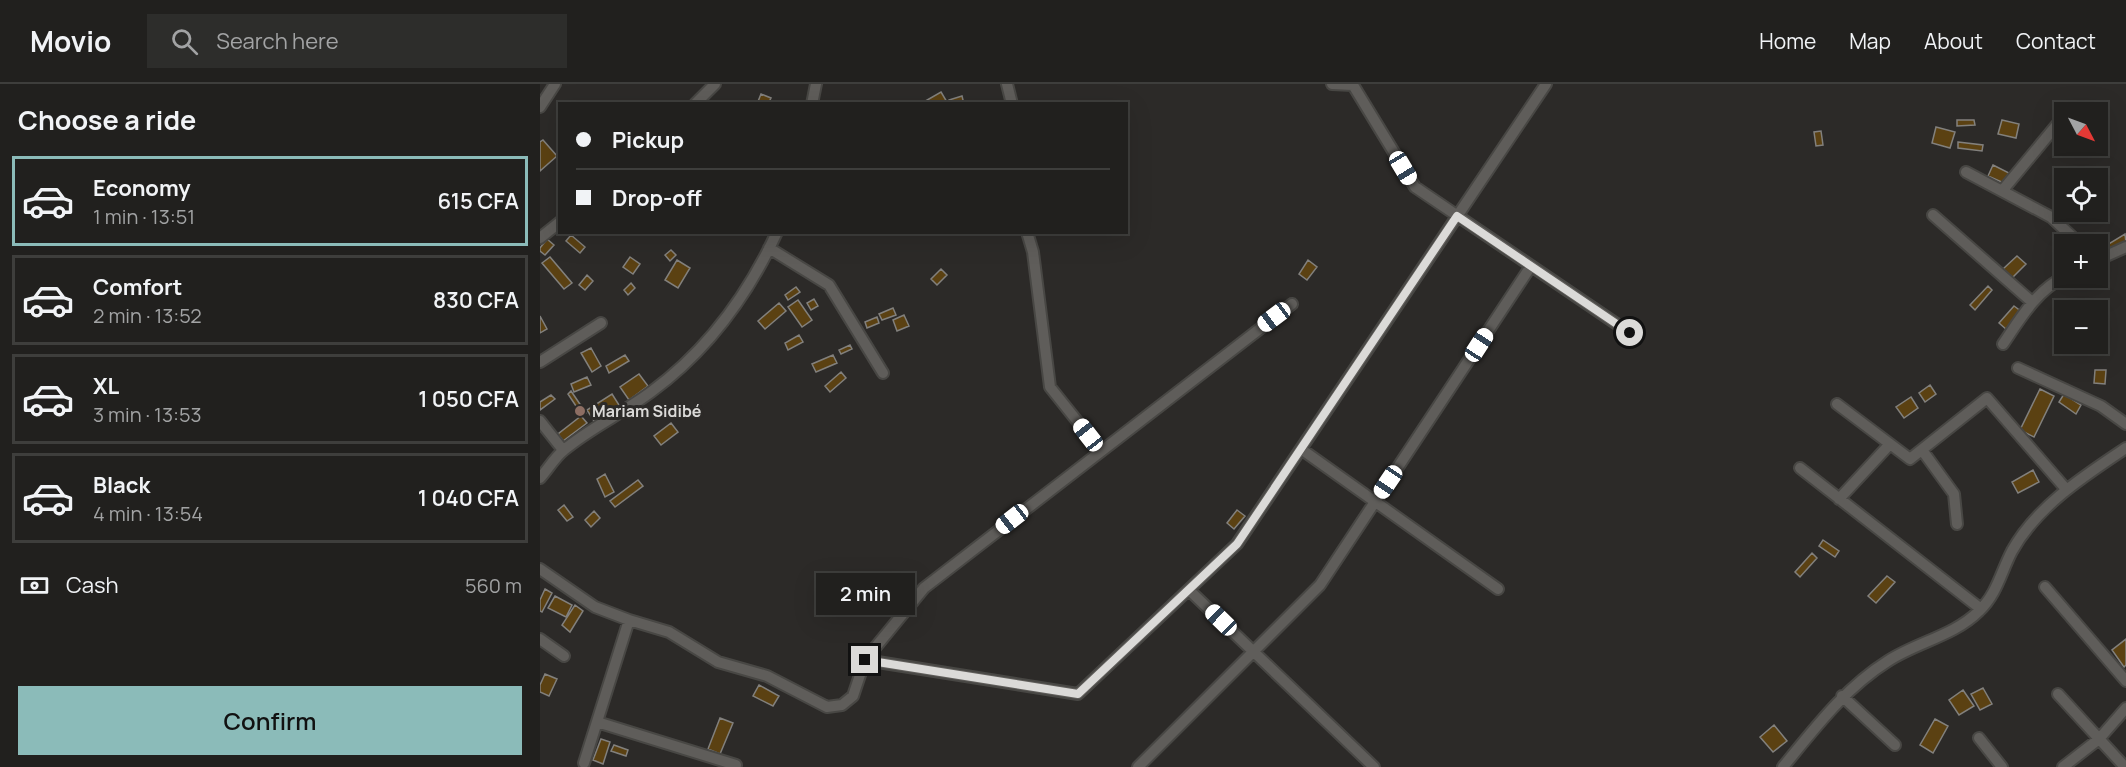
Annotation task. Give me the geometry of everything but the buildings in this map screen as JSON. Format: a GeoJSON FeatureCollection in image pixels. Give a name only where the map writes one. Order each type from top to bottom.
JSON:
{"type":"FeatureCollection","features":[{"type":"Feature","properties":{"kind":"street"},"geometry":{"type":"LineString","coordinates":[[540,107],[555,84]]}},
{"type":"Feature","properties":{"kind":"street"},"geometry":{"type":"LineString","coordinates":[[697,102],[715,84]]}},
{"type":"Feature","properties":{"kind":"street"},"geometry":{"type":"LineString","coordinates":[[812,102],[816,84]]}},
{"type":"Feature","properties":{"kind":"street"},"geometry":{"type":"LineString","coordinates":[[1006,84],[1011,102]]}},
{"type":"Feature","properties":{"kind":"street"},"geometry":{"type":"LineString","coordinates":[[1332,84],[1353,85],[1415,187],[1630,333]]}},
{"type":"Feature","properties":{"kind":"street"},"geometry":{"type":"LineString","coordinates":[[865,660],[1078,694],[1237,544],[1546,84]]}},
{"type":"Feature","properties":{"kind":"street"},"geometry":{"type":"LineString","coordinates":[[2002,191],[2054,128]]}},
{"type":"Feature","properties":{"kind":"street"},"geometry":{"type":"LineString","coordinates":[[1966,172],[2051,218],[2069,234]]}},
{"type":"Feature","properties":{"kind":"street"},"geometry":{"type":"LineString","coordinates":[[1933,215],[2032,302]]}},
{"type":"Feature","properties":{"kind":"street"},"geometry":{"type":"LineString","coordinates":[[540,238],[558,224]]}},
{"type":"Feature","properties":{"kind":"street"},"geometry":{"type":"LineString","coordinates":[[540,477],[563,450],[653,391],[699,350],[726,321],[776,234]]}},
{"type":"Feature","properties":{"kind":"street"},"geometry":{"type":"LineString","coordinates":[[1028,234],[1033,252],[1050,387],[1101,451]]}},
{"type":"Feature","properties":{"kind":"street"},"geometry":{"type":"LineString","coordinates":[[2108,255],[2126,247]]}},
{"type":"Feature","properties":{"kind":"street"},"geometry":{"type":"LineString","coordinates":[[770,248],[829,285],[883,373]]}},
{"type":"Feature","properties":{"kind":"street"},"geometry":{"type":"LineString","coordinates":[[1138,767],[1320,585],[1531,266]]}},
{"type":"Feature","properties":{"kind":"street"},"geometry":{"type":"LineString","coordinates":[[2003,344],[2032,302],[2054,283]]}},
{"type":"Feature","properties":{"kind":"street"},"geometry":{"type":"LineString","coordinates":[[540,569],[595,607],[669,632],[718,662],[767,676],[827,707],[842,705],[853,696],[865,660],[924,588],[1292,304]]}},
{"type":"Feature","properties":{"kind":"street"},"geometry":{"type":"LineString","coordinates":[[540,362],[601,323]]}},
{"type":"Feature","properties":{"kind":"street"},"geometry":{"type":"LineString","coordinates":[[2018,368],[2101,406],[2126,424]]}},
{"type":"Feature","properties":{"kind":"street"},"geometry":{"type":"LineString","coordinates":[[1837,404],[1910,459],[1987,398],[2066,489]]}},
{"type":"Feature","properties":{"kind":"street"},"geometry":{"type":"LineString","coordinates":[[540,421],[563,450]]}},
{"type":"Feature","properties":{"kind":"street"},"geometry":{"type":"LineString","coordinates":[[1839,499],[1890,444]]}},
{"type":"Feature","properties":{"kind":"street"},"geometry":{"type":"LineString","coordinates":[[1783,767],[1842,696],[1889,660],[1964,624],[1981,609],[2000,582],[2012,551],[2024,535],[2066,489],[2126,448]]}},
{"type":"Feature","properties":{"kind":"street"},"geometry":{"type":"LineString","coordinates":[[1301,449],[1498,589]]}},
{"type":"Feature","properties":{"kind":"street"},"geometry":{"type":"LineString","coordinates":[[1922,450],[1954,495],[1957,524]]}},
{"type":"Feature","properties":{"kind":"street"},"geometry":{"type":"LineString","coordinates":[[1800,468],[1981,609]]}},
{"type":"Feature","properties":{"kind":"street"},"geometry":{"type":"LineString","coordinates":[[2045,587],[2126,681]]}},
{"type":"Feature","properties":{"kind":"street"},"geometry":{"type":"LineString","coordinates":[[1189,590],[1374,767]]}},
{"type":"Feature","properties":{"kind":"street"},"geometry":{"type":"LineString","coordinates":[[584,763],[629,620]]}},
{"type":"Feature","properties":{"kind":"street"},"geometry":{"type":"LineString","coordinates":[[540,639],[564,656]]}},
{"type":"Feature","properties":{"kind":"street"},"geometry":{"type":"LineString","coordinates":[[2058,694],[2125,767]]}},
{"type":"Feature","properties":{"kind":"street"},"geometry":{"type":"LineString","coordinates":[[1842,696],[1895,745]]}},
{"type":"Feature","properties":{"kind":"street"},"geometry":{"type":"LineString","coordinates":[[2063,767],[2099,739],[2126,708]]}},
{"type":"Feature","properties":{"kind":"street"},"geometry":{"type":"LineString","coordinates":[[597,722],[736,765]]}},
{"type":"Feature","properties":{"kind":"street"},"geometry":{"type":"LineString","coordinates":[[1979,738],[2002,767]]}},
{"type":"Feature","properties":{"kind":"place","name":"Mariam Sidibé"},"geometry":{"type":"Point","coordinates":[580,411]}},
{"type":"Feature","properties":{"kind":"route"},"geometry":{"type":"LineString","coordinates":[[865,660],[1078,694],[1237,544],[1457,216],[1630,333]]}}]}
